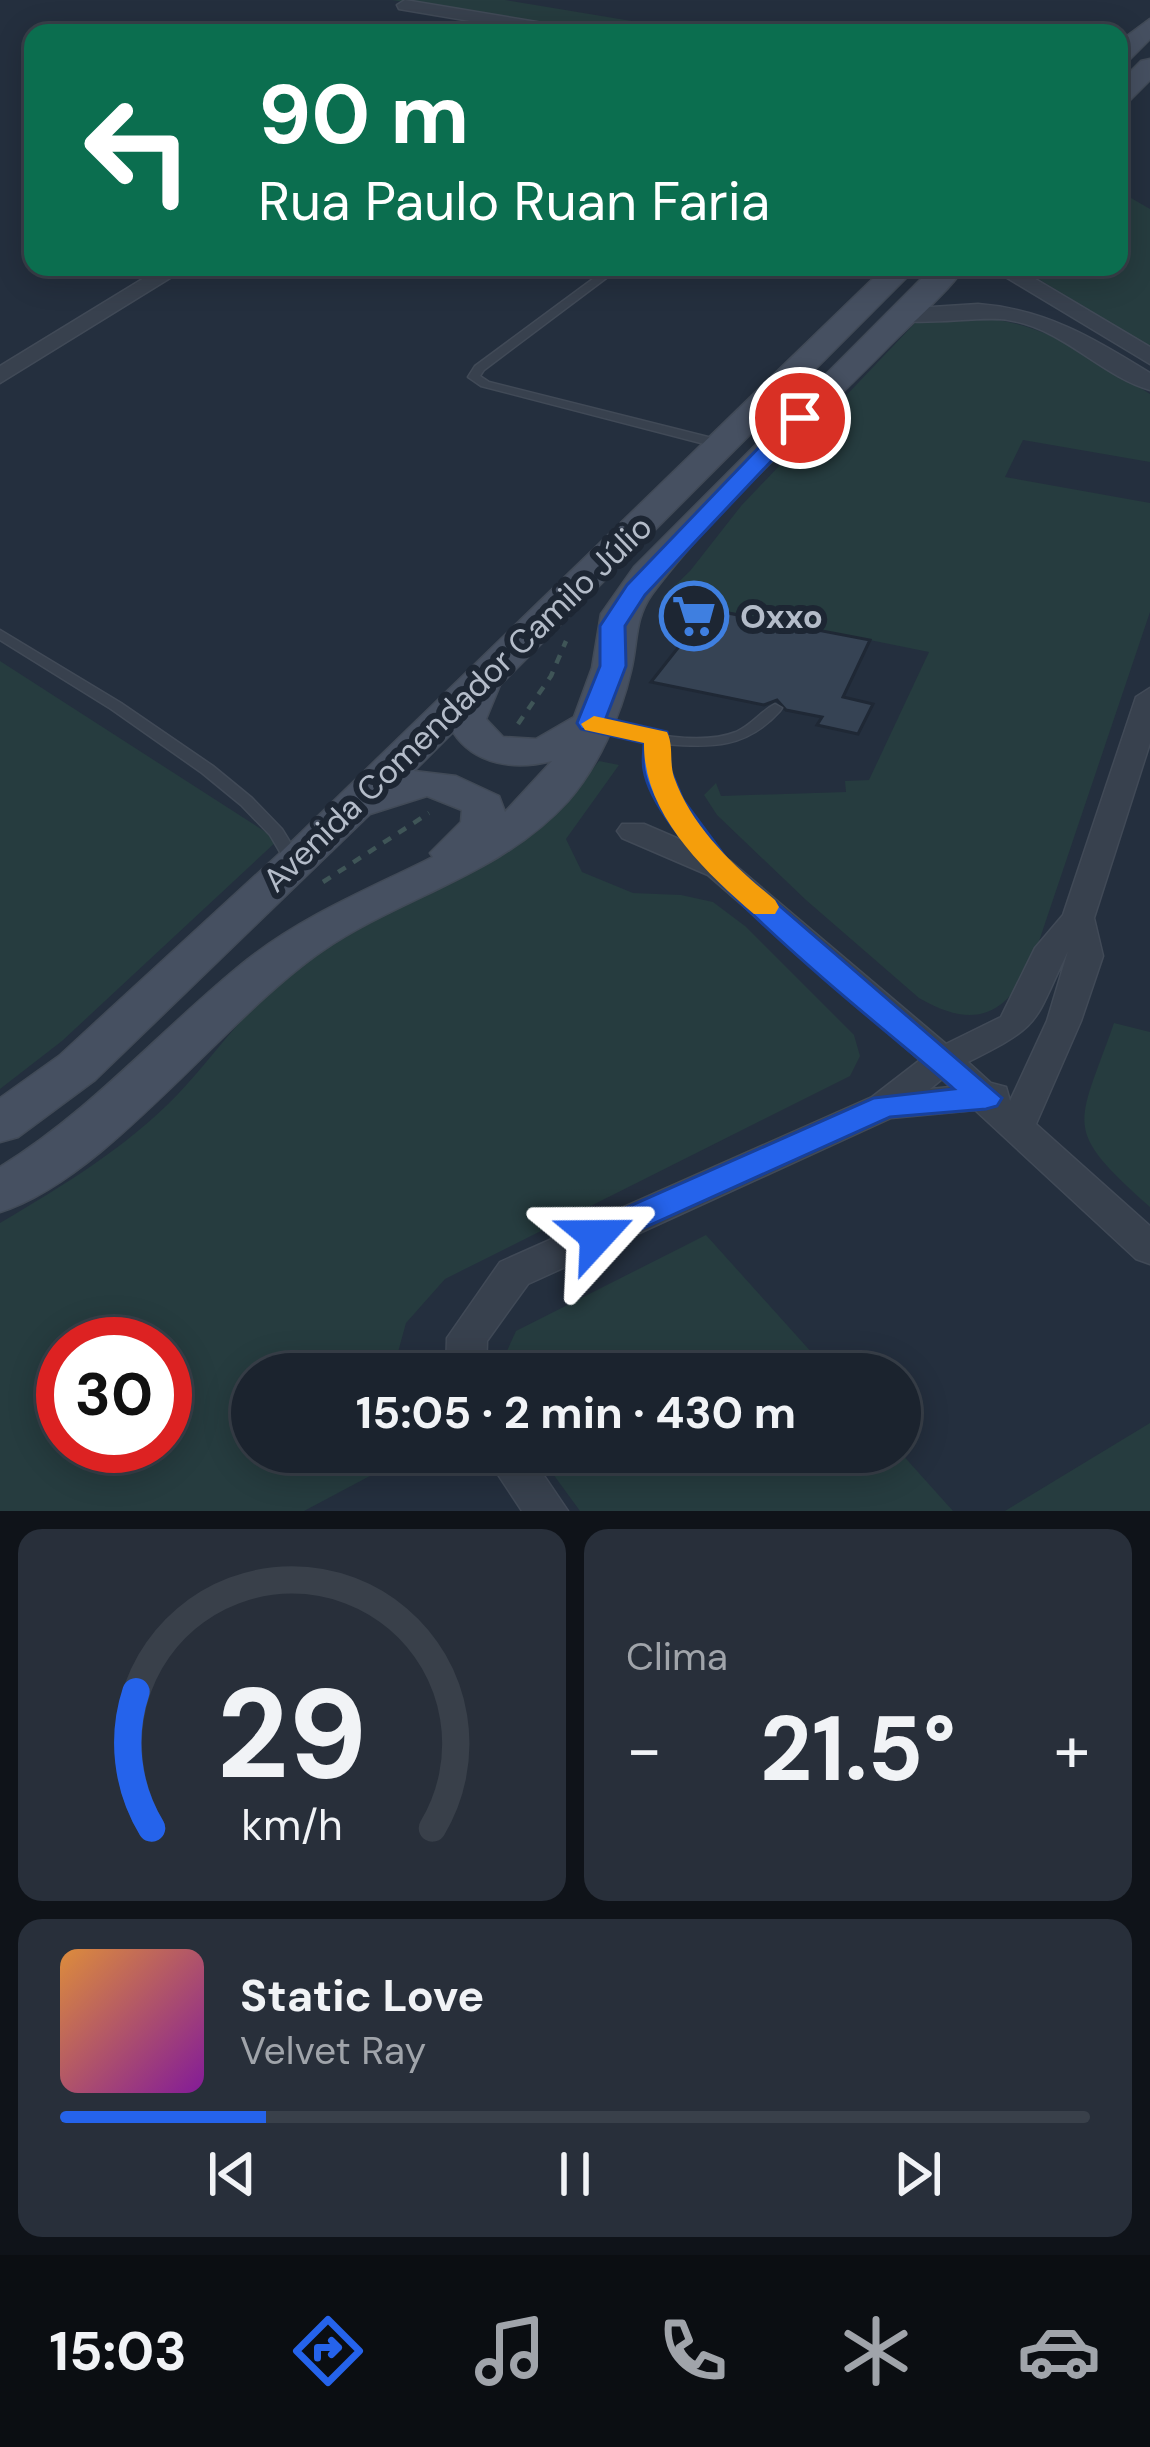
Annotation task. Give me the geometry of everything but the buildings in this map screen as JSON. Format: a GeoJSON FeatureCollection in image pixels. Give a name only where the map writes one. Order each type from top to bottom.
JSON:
{"type":"FeatureCollection","features":[{"type":"Feature","properties":{"kind":"main road"},"geometry":{"type":"LineString","coordinates":[[1128,47],[1150,26]]}},
{"type":"Feature","properties":{"kind":"main road"},"geometry":{"type":"LineString","coordinates":[[1128,88],[1150,66]]}},
{"type":"Feature","properties":{"kind":"main road","name":"Avenida Comendador Camilo Júlio"},"geometry":{"type":"LineString","coordinates":[[3,1122],[77,1068],[295,863],[893,276]]}},
{"type":"Feature","properties":{"kind":"main road","name":"Avenida Comendador Camilo Júlio"},"geometry":{"type":"LineString","coordinates":[[0,1192],[122,1107],[235,993],[309,938],[445,873],[488,847],[556,788],[613,666],[613,626],[635,591],[941,276]]}},
{"type":"Feature","properties":{"kind":"main road"},"geometry":{"type":"LineString","coordinates":[[485,681],[465,719],[471,734],[495,748],[548,753],[571,744],[590,723]]}},
{"type":"Feature","properties":{"kind":"main road"},"geometry":{"type":"LineString","coordinates":[[336,823],[393,786],[421,782],[455,785],[484,805],[483,826],[454,852],[376,902]]}},
{"type":"Feature","properties":{"kind":"street"},"geometry":{"type":"LineString","coordinates":[[405,5],[516,24]]}},
{"type":"Feature","properties":{"kind":"street"},"geometry":{"type":"LineString","coordinates":[[0,376],[162,276]]}},
{"type":"Feature","properties":{"kind":"street"},"geometry":{"type":"LineString","coordinates":[[1015,276],[1150,357]]}},
{"type":"Feature","properties":{"kind":"street"},"geometry":{"type":"LineString","coordinates":[[1039,290],[998,290],[992,302],[1066,330],[1150,383]]}},
{"type":"Feature","properties":{"kind":"street"},"geometry":{"type":"LineString","coordinates":[[902,316],[1001,309]]}},
{"type":"Feature","properties":{"kind":"street"},"geometry":{"type":"LineString","coordinates":[[467,1353],[467,1338],[514,1273],[885,1106],[943,1060],[1013,1025],[1026,1009],[1052,947],[1078,918],[1150,697]]}},
{"type":"Feature","properties":{"kind":"street"},"geometry":{"type":"LineString","coordinates":[[633,831],[719,868],[986,1098],[1150,1249]]}},
{"type":"Feature","properties":{"kind":"street"},"geometry":{"type":"LineString","coordinates":[[1017,1126],[1043,1072],[1086,956],[1078,918]]}},
{"type":"Feature","properties":{"kind":"street"},"geometry":{"type":"LineString","coordinates":[[885,1106],[986,1098],[1016,1089],[1043,1072]]}},
{"type":"Feature","properties":{"kind":"street"},"geometry":{"type":"LineString","coordinates":[[519,1473],[545,1511]]}},
{"type":"Feature","properties":{"kind":"lane"},"geometry":{"type":"LineString","coordinates":[[604,276],[474,376],[485,384],[720,444]]}},
{"type":"Feature","properties":{"kind":"lane"},"geometry":{"type":"LineString","coordinates":[[0,634],[175,744],[285,836],[295,863]]}},
{"type":"Feature","properties":{"kind":"lane"},"geometry":{"type":"LineString","coordinates":[[590,723],[658,737],[724,739],[765,723],[775,708]]}},
{"type":"Feature","properties":{"kind":"lane"},"geometry":{"type":"LineString","coordinates":[[658,737],[658,771],[670,801],[719,868]]}},
{"type":"Feature","properties":{"kind":"green space"},"geometry":{"type":"Polygon","coordinates":[[[392,0],[505,0],[650,24],[536,24],[392,0]]]}},
{"type":"Feature","properties":{"kind":"green space"},"geometry":{"type":"Polygon","coordinates":[[[1128,196],[1150,209],[1150,347],[1034,276],[1128,276],[1128,196]]]}},
{"type":"Feature","properties":{"kind":"green space"},"geometry":{"type":"Polygon","coordinates":[[[983,318],[1050,336],[1150,394],[1150,462],[1023,440],[1005,477],[1150,503],[1150,612],[1033,959],[1001,1005],[973,1015],[957,1014],[919,998],[806,900],[717,815],[704,795],[716,783],[721,796],[846,792],[845,781],[869,780],[929,652],[662,598],[690,571],[741,506],[916,322],[983,318]]]}},
{"type":"Feature","properties":{"kind":"green space"},"geometry":{"type":"Polygon","coordinates":[[[0,661],[278,840],[62,1041],[0,1089],[0,661]]]}},
{"type":"Feature","properties":{"kind":"green space"},"geometry":{"type":"Polygon","coordinates":[[[599,761],[619,765],[566,839],[582,872],[633,893],[713,902],[745,926],[854,1035],[860,1056],[850,1076],[445,1279],[406,1323],[398,1353],[231,1353],[231,1473],[375,1473],[304,1511],[0,1511],[0,1223],[137,1132],[284,979],[529,830],[599,761]]]}},
{"type":"Feature","properties":{"kind":"green space"},"geometry":{"type":"Polygon","coordinates":[[[1114,1023],[1150,1032],[1150,1207],[1102,1159],[1085,1125],[1092,1085],[1114,1023]]]}},
{"type":"Feature","properties":{"kind":"green space"},"geometry":{"type":"Polygon","coordinates":[[[706,1235],[812,1353],[506,1353],[516,1331],[706,1235]]]}},
{"type":"Feature","properties":{"kind":"green space"},"geometry":{"type":"Polygon","coordinates":[[[1150,1423],[1150,1511],[1005,1511],[1150,1423]]]}},
{"type":"Feature","properties":{"kind":"green space"},"geometry":{"type":"Polygon","coordinates":[[[552,1473],[919,1473],[953,1511],[580,1511],[552,1473]]]}},
{"type":"Feature","properties":{"kind":"slow traffic"},"geometry":{"type":"LineString","coordinates":[[594,724],[658,737],[658,771],[670,801],[719,868],[764,907]]}},
{"type":"Feature","properties":{"kind":"place","name":"Oxxo"},"geometry":{"type":"Point","coordinates":[694,616]}},
{"type":"Feature","properties":{"kind":"route"},"geometry":{"type":"LineString","coordinates":[[597,1236],[885,1106],[986,1098],[719,868],[670,801],[658,771],[658,737],[590,723],[613,666],[613,626],[635,591],[800,418]]}}]}
